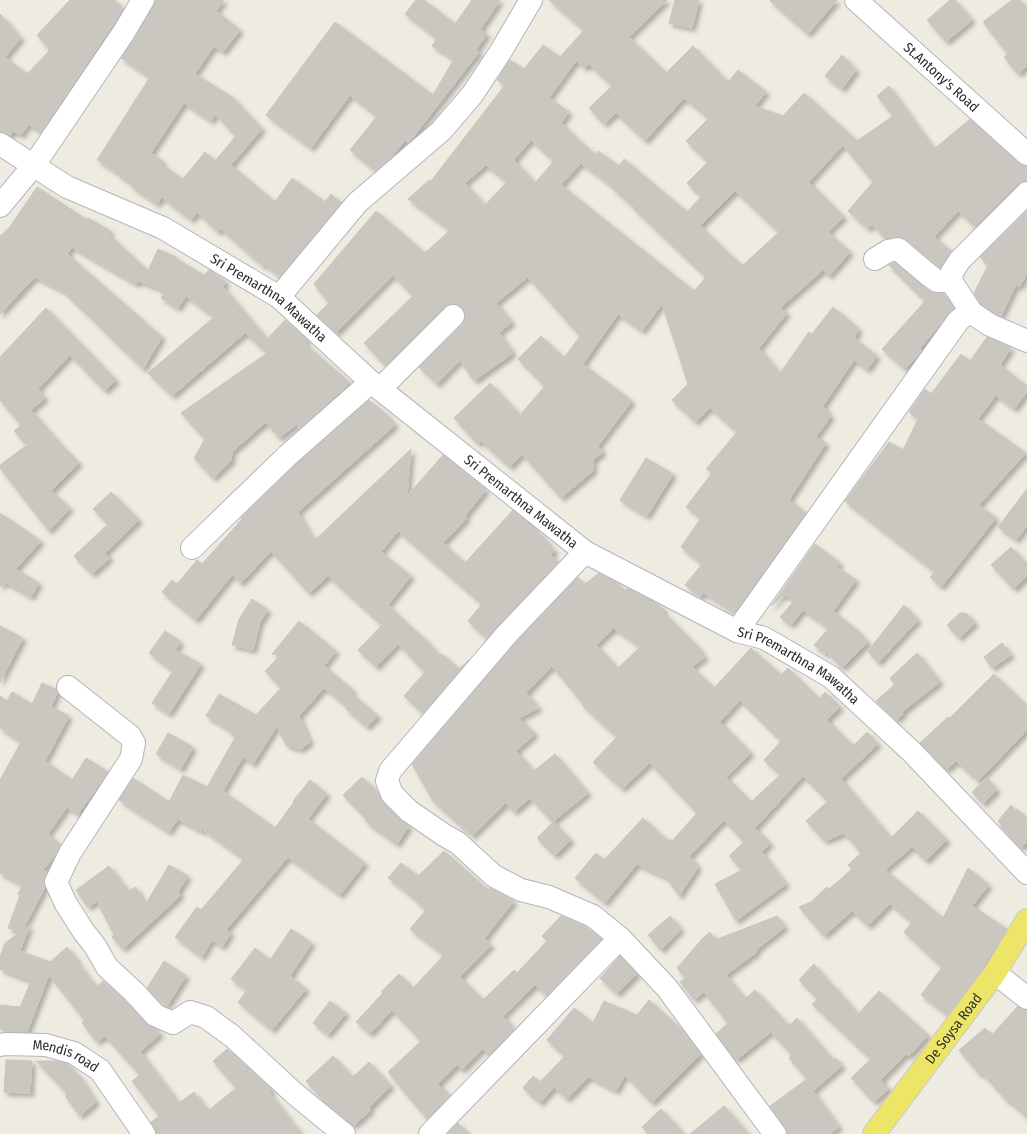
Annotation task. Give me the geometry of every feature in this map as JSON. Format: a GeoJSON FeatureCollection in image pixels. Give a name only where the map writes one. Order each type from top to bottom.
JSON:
{"type":"FeatureCollection","features":[{"type":"Feature","properties":{"kind":"main road","name":"De Soysa Road"},"geometry":{"type":"LineString","coordinates":[[874,1134],[995,973],[1027,920]]}},
{"type":"Feature","properties":{"kind":"street"},"geometry":{"type":"LineString","coordinates":[[0,206],[34,166],[124,32],[143,0]]}},
{"type":"Feature","properties":{"kind":"street"},"geometry":{"type":"LineString","coordinates":[[278,297],[357,202],[441,131],[472,95],[501,51],[531,0]]}},
{"type":"Feature","properties":{"kind":"street","name":"St.Antony's Road"},"geometry":{"type":"LineString","coordinates":[[856,0],[1027,154]]}},
{"type":"Feature","properties":{"kind":"street","name":"Sri Premarthna Mawatha"},"geometry":{"type":"LineString","coordinates":[[0,144],[67,187],[162,228],[278,297],[375,385],[585,552],[737,631],[764,638],[831,677],[912,752],[1027,873]]}},
{"type":"Feature","properties":{"kind":"street"},"geometry":{"type":"LineString","coordinates":[[1027,193],[960,260],[952,272],[951,281],[972,313],[990,325],[1027,341]]}},
{"type":"Feature","properties":{"kind":"street"},"geometry":{"type":"LineString","coordinates":[[875,259],[888,251],[898,249],[937,281],[951,281]]}},
{"type":"Feature","properties":{"kind":"street"},"geometry":{"type":"LineString","coordinates":[[737,631],[958,321],[964,315],[972,313]]}},
{"type":"Feature","properties":{"kind":"street"},"geometry":{"type":"LineString","coordinates":[[192,548],[287,456],[375,385],[453,316]]}},
{"type":"Feature","properties":{"kind":"street"},"geometry":{"type":"LineString","coordinates":[[585,552],[502,640],[390,771],[387,781],[392,794],[409,811],[458,843],[494,876],[521,890],[549,897],[593,916],[620,938],[667,988],[775,1134]]}},
{"type":"Feature","properties":{"kind":"street"},"geometry":{"type":"LineString","coordinates":[[68,687],[130,736],[134,743],[131,759],[70,853],[56,882],[66,904],[95,946],[107,967],[134,992],[155,1015],[173,1023],[190,1012],[206,1017],[232,1036],[295,1094],[344,1134]]}},
{"type":"Feature","properties":{"kind":"street"},"geometry":{"type":"LineString","coordinates":[[430,1134],[620,938]]}},
{"type":"Feature","properties":{"kind":"street"},"geometry":{"type":"LineString","coordinates":[[995,973],[1027,998]]}},
{"type":"Feature","properties":{"kind":"street","name":"Mendis road"},"geometry":{"type":"LineString","coordinates":[[0,1045],[46,1046],[74,1053],[100,1070],[144,1134]]}},
{"type":"Feature","properties":{"kind":"building"},"geometry":{"type":"Polygon","coordinates":[[[70,0],[115,0],[123,10],[41,132],[29,124],[21,135],[13,131],[10,136],[0,132],[0,14],[21,38],[5,57],[27,74],[50,50],[37,35],[70,0]]]}},
{"type":"Feature","properties":{"kind":"building"},"geometry":{"type":"Polygon","coordinates":[[[156,0],[224,0],[216,11],[240,30],[223,52],[214,46],[195,74],[232,97],[262,129],[231,165],[275,202],[292,178],[325,202],[331,194],[341,203],[280,277],[264,264],[263,266],[221,229],[218,232],[197,212],[191,220],[162,197],[157,204],[131,186],[132,184],[117,174],[118,173],[97,160],[150,77],[121,58],[135,38],[156,0]],[[184,103],[151,153],[163,161],[161,164],[183,179],[205,152],[215,161],[236,136],[215,114],[211,121],[184,103]]]}},
{"type":"Feature","properties":{"kind":"building"},"geometry":{"type":"Polygon","coordinates":[[[416,0],[424,0],[455,24],[472,0],[500,0],[480,30],[487,34],[476,50],[479,52],[411,140],[408,143],[405,140],[390,159],[376,171],[350,150],[377,116],[350,95],[311,148],[266,115],[335,22],[433,95],[454,59],[432,46],[437,38],[405,14],[416,0]]]}},
{"type":"Feature","properties":{"kind":"building"},"geometry":{"type":"Polygon","coordinates":[[[549,0],[667,0],[629,37],[666,73],[693,46],[728,82],[738,70],[766,92],[755,106],[783,116],[804,93],[857,141],[893,116],[877,96],[889,86],[934,149],[970,119],[1019,163],[1027,166],[1027,181],[1023,181],[1018,184],[975,227],[958,211],[934,237],[951,251],[940,268],[906,239],[901,237],[886,239],[872,224],[868,229],[848,211],[873,182],[843,145],[809,182],[844,217],[828,232],[850,252],[829,276],[823,270],[780,308],[787,313],[759,348],[780,373],[809,332],[812,334],[833,307],[859,329],[854,338],[877,356],[867,370],[854,360],[823,406],[831,416],[816,437],[826,443],[789,500],[806,513],[735,613],[704,593],[700,597],[685,585],[702,564],[681,547],[701,518],[686,507],[712,473],[706,469],[737,432],[710,408],[695,422],[672,400],[688,384],[662,304],[642,331],[618,314],[583,364],[632,401],[598,446],[603,452],[593,460],[593,471],[561,498],[522,454],[510,467],[481,441],[478,444],[454,418],[490,383],[520,415],[545,386],[518,359],[541,336],[564,358],[580,336],[528,277],[496,303],[512,322],[499,333],[513,353],[474,381],[460,360],[437,384],[419,367],[462,325],[465,319],[465,313],[462,307],[457,304],[450,304],[444,307],[386,366],[364,343],[413,296],[393,275],[336,333],[317,315],[329,303],[314,284],[376,211],[425,253],[450,230],[408,199],[429,180],[431,181],[505,85],[497,80],[510,60],[524,69],[543,45],[560,57],[584,30],[549,0]],[[576,61],[549,98],[569,112],[561,123],[595,155],[598,151],[619,166],[624,159],[687,212],[701,197],[687,183],[708,162],[686,141],[709,118],[684,98],[645,141],[616,113],[604,124],[589,108],[612,86],[589,64],[585,68],[576,61]],[[531,140],[514,160],[535,183],[554,161],[531,140]],[[581,163],[561,185],[694,291],[706,277],[634,209],[635,208],[612,188],[613,187],[581,163]],[[486,165],[465,183],[485,205],[507,182],[486,165]],[[735,191],[700,226],[742,266],[779,232],[735,191]]]}},
{"type":"Feature","properties":{"kind":"building"},"geometry":{"type":"Polygon","coordinates":[[[675,0],[699,0],[692,28],[669,23],[675,0]]]}},
{"type":"Feature","properties":{"kind":"building"},"geometry":{"type":"Polygon","coordinates":[[[769,0],[837,0],[808,34],[769,0]]]}},
{"type":"Feature","properties":{"kind":"building"},"geometry":{"type":"Polygon","coordinates":[[[950,0],[955,0],[972,20],[946,42],[927,20],[950,0]]]}},
{"type":"Feature","properties":{"kind":"building"},"geometry":{"type":"Polygon","coordinates":[[[1012,0],[1020,0],[1027,8],[1027,66],[1018,74],[1004,57],[1008,54],[983,22],[1012,0]]]}},
{"type":"Feature","properties":{"kind":"building"},"geometry":{"type":"Polygon","coordinates":[[[842,55],[856,70],[842,89],[825,76],[842,55]]]}},
{"type":"Feature","properties":{"kind":"building"},"geometry":{"type":"Polygon","coordinates":[[[37,187],[87,220],[88,218],[111,231],[108,234],[148,271],[158,249],[176,257],[175,258],[204,275],[209,270],[216,274],[226,282],[223,287],[267,339],[285,320],[307,340],[305,344],[350,383],[299,429],[297,424],[279,438],[266,422],[232,452],[231,461],[213,478],[194,458],[205,439],[181,413],[267,353],[245,333],[172,396],[148,373],[214,317],[186,296],[178,308],[161,298],[165,291],[139,281],[136,284],[72,247],[67,254],[162,337],[143,369],[63,291],[35,277],[0,314],[0,236],[9,228],[37,187]]]}},
{"type":"Feature","properties":{"kind":"building"},"geometry":{"type":"Polygon","coordinates":[[[1027,211],[1027,274],[1019,287],[1016,285],[1001,316],[981,304],[974,293],[988,265],[980,257],[1027,211]]]}},
{"type":"Feature","properties":{"kind":"building"},"geometry":{"type":"Polygon","coordinates":[[[895,262],[930,291],[944,294],[954,308],[920,348],[922,350],[919,354],[905,369],[882,349],[925,301],[889,265],[895,262]]]}},
{"type":"Feature","properties":{"kind":"building"},"geometry":{"type":"Polygon","coordinates":[[[46,308],[116,380],[105,391],[70,355],[38,389],[45,398],[31,410],[79,463],[51,491],[70,508],[49,531],[0,468],[0,465],[27,445],[14,431],[21,425],[0,400],[0,357],[46,308]]]}},
{"type":"Feature","properties":{"kind":"building"},"geometry":{"type":"Polygon","coordinates":[[[987,337],[1011,348],[1000,365],[1027,386],[1027,392],[1014,409],[996,395],[978,419],[1026,453],[979,505],[996,518],[941,587],[930,577],[935,572],[845,501],[889,442],[903,450],[918,419],[909,412],[925,389],[931,394],[961,354],[970,361],[987,337]]]}},
{"type":"Feature","properties":{"kind":"building"},"geometry":{"type":"Polygon","coordinates":[[[369,400],[388,416],[395,425],[298,512],[314,541],[411,449],[407,496],[443,455],[486,490],[465,516],[467,518],[443,543],[465,563],[513,510],[535,528],[555,551],[550,555],[558,562],[487,639],[468,621],[482,604],[398,531],[381,552],[411,576],[388,605],[419,635],[420,634],[440,656],[442,654],[459,669],[469,660],[423,713],[404,696],[425,672],[398,644],[376,667],[358,650],[382,625],[328,576],[309,593],[271,551],[241,583],[232,575],[196,620],[162,592],[172,580],[177,584],[197,560],[202,564],[242,519],[241,518],[295,465],[369,400]]]}},
{"type":"Feature","properties":{"kind":"building"},"geometry":{"type":"Polygon","coordinates":[[[646,458],[673,474],[647,516],[620,500],[646,458]]]}},
{"type":"Feature","properties":{"kind":"building"},"geometry":{"type":"Polygon","coordinates":[[[1027,489],[1027,526],[1016,540],[998,527],[1027,489]]]}},
{"type":"Feature","properties":{"kind":"building"},"geometry":{"type":"Polygon","coordinates":[[[111,492],[139,520],[105,553],[110,558],[92,574],[74,556],[108,524],[93,509],[111,492]]]}},
{"type":"Feature","properties":{"kind":"building"},"geometry":{"type":"Polygon","coordinates":[[[0,513],[41,541],[16,569],[39,583],[31,597],[5,582],[0,587],[0,513]]]}},
{"type":"Feature","properties":{"kind":"building"},"geometry":{"type":"Polygon","coordinates":[[[815,544],[840,563],[837,567],[856,580],[833,611],[858,631],[868,642],[842,668],[827,652],[825,654],[814,645],[829,628],[803,610],[791,625],[780,617],[793,602],[785,594],[771,606],[815,544]]]}},
{"type":"Feature","properties":{"kind":"building"},"geometry":{"type":"Polygon","coordinates":[[[1011,547],[1027,564],[1027,576],[1014,589],[991,565],[1011,547]]]}},
{"type":"Feature","properties":{"kind":"building"},"geometry":{"type":"Polygon","coordinates":[[[599,573],[615,581],[625,591],[628,588],[664,609],[662,611],[697,646],[705,657],[692,667],[714,688],[751,648],[781,675],[788,668],[819,699],[825,692],[840,707],[827,720],[853,746],[867,732],[878,744],[841,779],[891,838],[918,811],[947,840],[926,861],[912,847],[885,870],[943,918],[968,868],[989,885],[972,906],[1007,929],[980,972],[948,1015],[921,995],[942,967],[904,932],[912,922],[890,904],[868,926],[852,911],[824,936],[799,907],[811,902],[827,887],[829,889],[852,869],[848,865],[861,853],[844,833],[825,841],[806,821],[828,801],[803,776],[755,828],[770,843],[762,852],[786,884],[736,921],[715,884],[742,870],[729,856],[744,842],[724,820],[689,857],[697,864],[697,869],[679,896],[667,878],[637,864],[605,903],[575,878],[596,853],[604,860],[643,818],[668,841],[670,839],[672,841],[697,813],[650,763],[622,789],[593,762],[617,737],[583,706],[584,705],[552,666],[526,693],[539,708],[519,718],[535,734],[516,751],[534,771],[555,754],[588,793],[553,822],[530,798],[514,812],[506,803],[472,836],[433,801],[412,764],[516,642],[578,577],[584,585],[599,573]],[[614,628],[596,645],[618,668],[640,647],[614,628]],[[740,700],[720,722],[751,753],[726,777],[751,802],[780,775],[764,760],[781,741],[740,700]]]}},
{"type":"Feature","properties":{"kind":"building"},"geometry":{"type":"Polygon","coordinates":[[[252,599],[268,610],[260,622],[253,650],[232,645],[239,619],[252,599]]]}},
{"type":"Feature","properties":{"kind":"building"},"geometry":{"type":"Polygon","coordinates":[[[904,605],[918,620],[878,663],[868,651],[904,605]]]}},
{"type":"Feature","properties":{"kind":"building"},"geometry":{"type":"Polygon","coordinates":[[[960,613],[966,613],[975,623],[959,638],[947,625],[960,613]]]}},
{"type":"Feature","properties":{"kind":"building"},"geometry":{"type":"Polygon","coordinates":[[[299,621],[336,651],[324,666],[353,690],[351,693],[378,716],[367,727],[346,709],[348,707],[324,688],[299,716],[310,742],[301,749],[286,745],[277,726],[253,764],[243,757],[223,791],[275,828],[294,802],[293,801],[310,780],[327,794],[308,819],[365,863],[340,895],[288,857],[226,930],[231,933],[222,947],[212,940],[202,957],[175,937],[197,907],[201,910],[244,859],[202,829],[201,831],[178,819],[169,832],[119,800],[133,778],[169,802],[183,775],[207,787],[236,736],[227,730],[228,729],[206,716],[219,694],[256,715],[281,688],[265,671],[280,656],[272,654],[299,621]]]}},
{"type":"Feature","properties":{"kind":"building"},"geometry":{"type":"Polygon","coordinates":[[[0,626],[23,638],[0,682],[0,626]]]}},
{"type":"Feature","properties":{"kind":"building"},"geometry":{"type":"Polygon","coordinates":[[[165,631],[181,642],[175,650],[201,664],[169,714],[152,703],[173,671],[149,653],[165,631]]]}},
{"type":"Feature","properties":{"kind":"building"},"geometry":{"type":"Polygon","coordinates":[[[1002,643],[1011,655],[992,668],[984,657],[1002,643]]]}},
{"type":"Feature","properties":{"kind":"building"},"geometry":{"type":"Polygon","coordinates":[[[917,653],[940,682],[902,712],[903,714],[896,720],[876,701],[895,684],[890,678],[917,653]]]}},
{"type":"Feature","properties":{"kind":"building"},"geometry":{"type":"Polygon","coordinates":[[[994,674],[1027,706],[1027,730],[978,781],[956,761],[946,770],[920,743],[948,717],[950,718],[994,674]]]}},
{"type":"Feature","properties":{"kind":"building"},"geometry":{"type":"Polygon","coordinates":[[[42,683],[56,689],[57,693],[51,707],[69,716],[45,761],[72,780],[86,758],[108,772],[78,814],[67,807],[48,834],[60,845],[54,857],[43,870],[47,872],[44,882],[45,887],[22,931],[30,925],[20,951],[50,962],[67,947],[96,987],[103,981],[146,1023],[156,1029],[160,1034],[140,1052],[179,1103],[194,1092],[208,1111],[236,1088],[213,1061],[227,1049],[272,1090],[269,1092],[301,1134],[156,1134],[151,1122],[159,1116],[132,1081],[140,1075],[105,1036],[97,1042],[82,1023],[85,1021],[49,975],[27,1032],[6,1032],[0,1029],[0,1005],[20,1007],[31,981],[0,969],[0,957],[5,943],[20,932],[8,928],[20,895],[18,894],[23,885],[0,873],[0,780],[21,742],[0,728],[0,696],[7,701],[12,692],[32,704],[42,683]]]}},
{"type":"Feature","properties":{"kind":"building"},"geometry":{"type":"Polygon","coordinates":[[[168,733],[193,747],[181,769],[156,754],[168,733]]]}},
{"type":"Feature","properties":{"kind":"building"},"geometry":{"type":"Polygon","coordinates":[[[362,777],[378,793],[383,803],[400,820],[409,826],[397,844],[365,821],[367,819],[343,795],[362,777]]]}},
{"type":"Feature","properties":{"kind":"building"},"geometry":{"type":"Polygon","coordinates":[[[987,778],[997,790],[983,804],[972,792],[987,778]]]}},
{"type":"Feature","properties":{"kind":"building"},"geometry":{"type":"Polygon","coordinates":[[[1011,805],[1016,811],[1017,809],[1027,819],[1027,842],[1021,848],[1001,827],[1002,826],[998,821],[1011,805]]]}},
{"type":"Feature","properties":{"kind":"building"},"geometry":{"type":"Polygon","coordinates":[[[553,822],[571,840],[555,856],[537,838],[553,822]]]}},
{"type":"Feature","properties":{"kind":"building"},"geometry":{"type":"Polygon","coordinates":[[[444,851],[489,891],[490,888],[514,901],[484,939],[491,945],[460,977],[483,1000],[514,970],[517,973],[547,941],[542,936],[561,916],[586,927],[602,939],[547,996],[535,985],[503,1016],[514,1029],[489,1055],[483,1048],[462,1070],[457,1065],[438,1084],[450,1096],[427,1119],[388,1072],[421,1041],[392,1010],[370,1034],[356,1022],[383,993],[381,992],[399,974],[413,988],[444,955],[410,929],[426,910],[409,894],[388,878],[401,863],[418,876],[444,851]]]}},
{"type":"Feature","properties":{"kind":"building"},"geometry":{"type":"Polygon","coordinates":[[[169,865],[188,876],[178,892],[181,895],[123,949],[112,937],[114,935],[97,901],[88,907],[76,890],[109,866],[128,891],[136,887],[145,905],[169,865]]]}},
{"type":"Feature","properties":{"kind":"building"},"geometry":{"type":"Polygon","coordinates":[[[670,916],[681,929],[661,950],[648,935],[670,916]]]}},
{"type":"Feature","properties":{"kind":"building"},"geometry":{"type":"Polygon","coordinates":[[[777,916],[785,927],[756,950],[757,952],[726,975],[745,999],[755,990],[789,1026],[797,1018],[833,1060],[836,1058],[842,1066],[813,1091],[839,1127],[830,1134],[787,1134],[785,1127],[770,1106],[807,1079],[789,1058],[792,1055],[771,1032],[736,1060],[716,1034],[728,1023],[704,992],[694,1000],[680,982],[685,978],[677,968],[710,932],[715,940],[777,916]]]}},
{"type":"Feature","properties":{"kind":"building"},"geometry":{"type":"Polygon","coordinates":[[[291,929],[312,943],[290,976],[306,989],[272,1030],[238,1002],[247,990],[231,979],[255,948],[270,960],[291,929]]]}},
{"type":"Feature","properties":{"kind":"building"},"geometry":{"type":"Polygon","coordinates":[[[620,956],[637,974],[617,994],[600,978],[620,956]]]}},
{"type":"Feature","properties":{"kind":"building"},"geometry":{"type":"Polygon","coordinates":[[[164,961],[186,976],[167,1006],[158,1000],[147,988],[164,961]]]}},
{"type":"Feature","properties":{"kind":"building"},"geometry":{"type":"Polygon","coordinates":[[[814,964],[858,1014],[879,991],[928,1035],[909,1056],[906,1054],[881,1080],[889,1089],[874,1102],[851,1078],[871,1059],[812,1004],[818,999],[799,980],[814,964]]]}},
{"type":"Feature","properties":{"kind":"building"},"geometry":{"type":"Polygon","coordinates":[[[649,1000],[681,1029],[701,1054],[652,1103],[625,1075],[616,1091],[589,1077],[567,1099],[554,1087],[540,1103],[523,1088],[533,1076],[540,1082],[565,1056],[547,1040],[574,1008],[593,1023],[604,1001],[637,1015],[649,1000]]]}},
{"type":"Feature","properties":{"kind":"building"},"geometry":{"type":"Polygon","coordinates":[[[330,1001],[346,1013],[328,1035],[313,1023],[330,1001]]]}},
{"type":"Feature","properties":{"kind":"building"},"geometry":{"type":"Polygon","coordinates":[[[1018,1006],[1027,1010],[1027,1118],[1009,1101],[1008,1102],[982,1073],[980,1075],[959,1050],[985,1028],[992,1035],[1018,1006]]]}},
{"type":"Feature","properties":{"kind":"building"},"geometry":{"type":"Polygon","coordinates":[[[333,1056],[353,1077],[369,1062],[391,1086],[369,1108],[371,1110],[353,1126],[323,1101],[306,1081],[333,1056]]]}},
{"type":"Feature","properties":{"kind":"building"},"geometry":{"type":"Polygon","coordinates":[[[6,1060],[32,1061],[30,1093],[4,1092],[6,1060]]]}},
{"type":"Feature","properties":{"kind":"building"},"geometry":{"type":"Polygon","coordinates":[[[36,1061],[58,1061],[68,1064],[79,1076],[96,1102],[80,1116],[65,1096],[68,1094],[36,1061]]]}},
{"type":"Feature","properties":{"kind":"building"},"geometry":{"type":"Polygon","coordinates":[[[724,1106],[748,1134],[690,1134],[724,1106]]]}},
{"type":"Feature","properties":{"kind":"building"},"geometry":{"type":"Polygon","coordinates":[[[661,1109],[684,1134],[649,1134],[642,1127],[661,1109]]]}},
{"type":"Feature","properties":{"kind":"building"},"geometry":{"type":"Polygon","coordinates":[[[458,1123],[469,1134],[447,1134],[458,1123]]]}}]}
